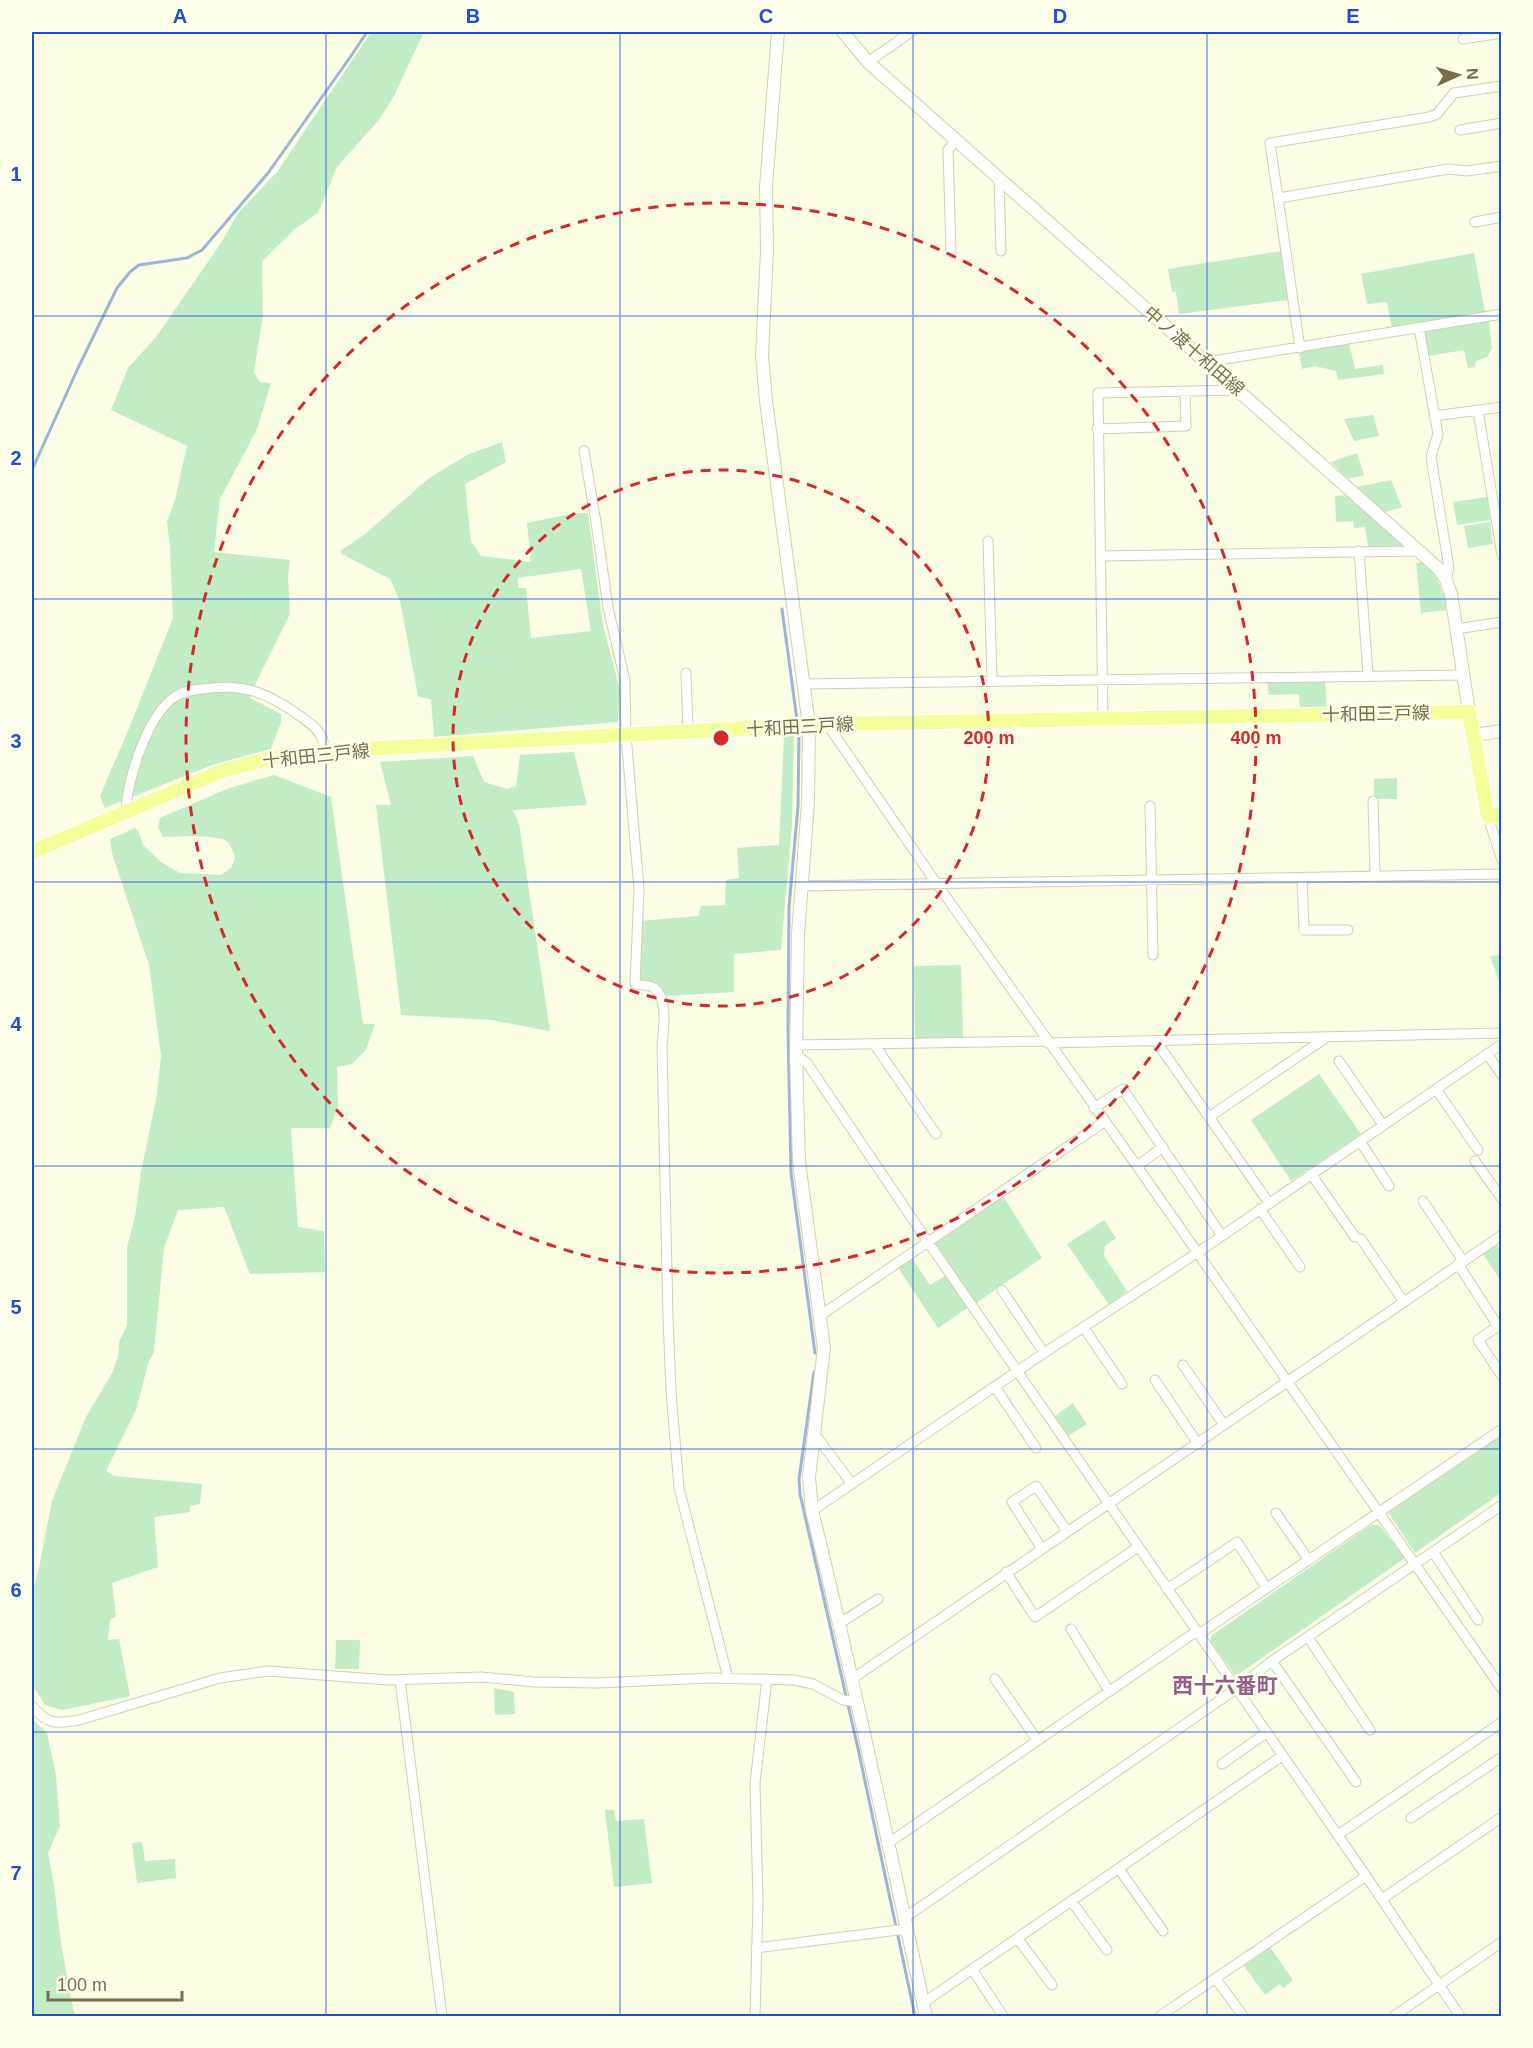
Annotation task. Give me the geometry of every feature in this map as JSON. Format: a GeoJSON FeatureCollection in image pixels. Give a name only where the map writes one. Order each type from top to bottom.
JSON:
{"type":"FeatureCollection","features":[{"type":"Feature","properties":{"kind":"main road","name":"十和田三戸線"},"geometry":{"type":"LineString","coordinates":[[32,852],[222,771],[271,758],[324,751],[827,724],[1469,712]]}},
{"type":"Feature","properties":{"kind":"main road"},"geometry":{"type":"LineString","coordinates":[[1469,712],[1483,798],[1495,816]]}},
{"type":"Feature","properties":{"kind":"street"},"geometry":{"type":"LineString","coordinates":[[778,32],[766,187],[766,273],[762,355],[766,401],[809,726],[808,803],[796,987],[796,1050],[799,1162],[824,1348],[809,1477],[812,1511],[852,1679],[850,1700],[887,1844],[900,1927],[926,2016]]}},
{"type":"Feature","properties":{"kind":"street","name":"中ノ渡十和田線"},"geometry":{"type":"LineString","coordinates":[[843,32],[868,62],[1439,569],[1451,594],[1469,712]]}},
{"type":"Feature","properties":{"kind":"street"},"geometry":{"type":"LineString","coordinates":[[868,62],[911,32]]}},
{"type":"Feature","properties":{"kind":"street"},"geometry":{"type":"LineString","coordinates":[[1463,39],[1502,33]]}},
{"type":"Feature","properties":{"kind":"street"},"geometry":{"type":"LineString","coordinates":[[1300,348],[1270,143],[1429,117],[1437,114],[1454,93],[1502,86]]}},
{"type":"Feature","properties":{"kind":"street"},"geometry":{"type":"LineString","coordinates":[[1460,130],[1502,123]]}},
{"type":"Feature","properties":{"kind":"street"},"geometry":{"type":"LineString","coordinates":[[951,252],[948,150],[956,140]]}},
{"type":"Feature","properties":{"kind":"street"},"geometry":{"type":"LineString","coordinates":[[1279,198],[1448,169],[1467,171],[1502,166]]}},
{"type":"Feature","properties":{"kind":"street"},"geometry":{"type":"LineString","coordinates":[[999,179],[1001,251]]}},
{"type":"Feature","properties":{"kind":"street"},"geometry":{"type":"LineString","coordinates":[[1475,222],[1502,217]]}},
{"type":"Feature","properties":{"kind":"street"},"geometry":{"type":"LineString","coordinates":[[1207,362],[1502,314]]}},
{"type":"Feature","properties":{"kind":"street"},"geometry":{"type":"LineString","coordinates":[[1419,328],[1438,434],[1431,457],[1449,568],[1446,580]]}},
{"type":"Feature","properties":{"kind":"street"},"geometry":{"type":"LineString","coordinates":[[1103,720],[1098,393],[1239,390]]}},
{"type":"Feature","properties":{"kind":"street"},"geometry":{"type":"LineString","coordinates":[[1097,429],[1186,426],[1185,392]]}},
{"type":"Feature","properties":{"kind":"street"},"geometry":{"type":"LineString","coordinates":[[1434,416],[1502,407]]}},
{"type":"Feature","properties":{"kind":"street"},"geometry":{"type":"LineString","coordinates":[[1478,411],[1498,518],[1502,555]]}},
{"type":"Feature","properties":{"kind":"street"},"geometry":{"type":"LineString","coordinates":[[584,451],[608,608],[625,680],[626,735],[639,889],[635,984],[649,986],[656,990],[663,1011],[668,1318],[679,1488],[728,1678]]}},
{"type":"Feature","properties":{"kind":"street"},"geometry":{"type":"LineString","coordinates":[[988,541],[992,680]]}},
{"type":"Feature","properties":{"kind":"street"},"geometry":{"type":"LineString","coordinates":[[1359,551],[1368,675]]}},
{"type":"Feature","properties":{"kind":"street"},"geometry":{"type":"LineString","coordinates":[[1100,556],[1420,551]]}},
{"type":"Feature","properties":{"kind":"street"},"geometry":{"type":"LineString","coordinates":[[1456,629],[1502,622]]}},
{"type":"Feature","properties":{"kind":"street"},"geometry":{"type":"LineString","coordinates":[[687,673],[688,732]]}},
{"type":"Feature","properties":{"kind":"street"},"geometry":{"type":"LineString","coordinates":[[803,684],[1463,675]]}},
{"type":"Feature","properties":{"kind":"street"},"geometry":{"type":"LineString","coordinates":[[126,810],[126,796],[140,747],[166,704],[173,697],[184,692],[216,687],[256,691],[270,696],[313,725],[322,738],[324,751]]}},
{"type":"Feature","properties":{"kind":"street"},"geometry":{"type":"LineString","coordinates":[[827,724],[1047,1042],[1137,1166],[1502,1689]]}},
{"type":"Feature","properties":{"kind":"street"},"geometry":{"type":"LineString","coordinates":[[1473,735],[1502,731]]}},
{"type":"Feature","properties":{"kind":"street"},"geometry":{"type":"LineString","coordinates":[[1373,801],[1375,876]]}},
{"type":"Feature","properties":{"kind":"street"},"geometry":{"type":"LineString","coordinates":[[1150,806],[1153,955]]}},
{"type":"Feature","properties":{"kind":"street"},"geometry":{"type":"LineString","coordinates":[[1495,816],[1502,860]]}},
{"type":"Feature","properties":{"kind":"street"},"geometry":{"type":"LineString","coordinates":[[801,886],[1502,874]]}},
{"type":"Feature","properties":{"kind":"street"},"geometry":{"type":"LineString","coordinates":[[1302,878],[1304,930],[1348,930]]}},
{"type":"Feature","properties":{"kind":"street"},"geometry":{"type":"LineString","coordinates":[[796,1050],[874,1044],[1156,1041],[1502,1033]]}},
{"type":"Feature","properties":{"kind":"street"},"geometry":{"type":"LineString","coordinates":[[1209,1117],[1327,1037]]}},
{"type":"Feature","properties":{"kind":"street"},"geometry":{"type":"LineString","coordinates":[[1156,1041],[1269,1203]]}},
{"type":"Feature","properties":{"kind":"street"},"geometry":{"type":"LineString","coordinates":[[874,1044],[936,1134]]}},
{"type":"Feature","properties":{"kind":"street"},"geometry":{"type":"LineString","coordinates":[[812,1511],[1044,1353],[1197,1253],[1502,1044]]}},
{"type":"Feature","properties":{"kind":"street"},"geometry":{"type":"LineString","coordinates":[[796,1050],[1382,1899],[1460,2016]]}},
{"type":"Feature","properties":{"kind":"street"},"geometry":{"type":"LineString","coordinates":[[1487,1054],[1502,1075]]}},
{"type":"Feature","properties":{"kind":"street"},"geometry":{"type":"LineString","coordinates":[[1339,1061],[1383,1125]]}},
{"type":"Feature","properties":{"kind":"street"},"geometry":{"type":"LineString","coordinates":[[1094,1108],[1124,1089],[1222,1236]]}},
{"type":"Feature","properties":{"kind":"street"},"geometry":{"type":"LineString","coordinates":[[1436,1089],[1478,1150]]}},
{"type":"Feature","properties":{"kind":"street"},"geometry":{"type":"LineString","coordinates":[[821,1315],[1104,1122]]}},
{"type":"Feature","properties":{"kind":"street"},"geometry":{"type":"LineString","coordinates":[[1360,1141],[1389,1186]]}},
{"type":"Feature","properties":{"kind":"street"},"geometry":{"type":"LineString","coordinates":[[1137,1166],[1163,1148]]}},
{"type":"Feature","properties":{"kind":"street"},"geometry":{"type":"LineString","coordinates":[[1475,1161],[1502,1199]]}},
{"type":"Feature","properties":{"kind":"street"},"geometry":{"type":"LineString","coordinates":[[1311,1174],[1404,1302]]}},
{"type":"Feature","properties":{"kind":"street"},"geometry":{"type":"LineString","coordinates":[[1423,1201],[1498,1326],[1478,1340],[1502,1376]]}},
{"type":"Feature","properties":{"kind":"street"},"geometry":{"type":"LineString","coordinates":[[1260,1209],[1300,1267]]}},
{"type":"Feature","properties":{"kind":"street"},"geometry":{"type":"LineString","coordinates":[[852,1679],[1502,1235]]}},
{"type":"Feature","properties":{"kind":"street"},"geometry":{"type":"LineString","coordinates":[[1002,1290],[1044,1353]]}},
{"type":"Feature","properties":{"kind":"street"},"geometry":{"type":"LineString","coordinates":[[1084,1328],[1122,1384]]}},
{"type":"Feature","properties":{"kind":"street"},"geometry":{"type":"LineString","coordinates":[[1183,1365],[1224,1425]]}},
{"type":"Feature","properties":{"kind":"street"},"geometry":{"type":"LineString","coordinates":[[1155,1380],[1198,1443]]}},
{"type":"Feature","properties":{"kind":"street"},"geometry":{"type":"LineString","coordinates":[[995,1387],[1036,1448]]}},
{"type":"Feature","properties":{"kind":"street"},"geometry":{"type":"LineString","coordinates":[[887,1844],[1109,1691],[1502,1429]]}},
{"type":"Feature","properties":{"kind":"street"},"geometry":{"type":"LineString","coordinates":[[814,1433],[852,1484]]}},
{"type":"Feature","properties":{"kind":"street"},"geometry":{"type":"LineString","coordinates":[[1042,1549],[1012,1502],[1036,1486],[1067,1531]]}},
{"type":"Feature","properties":{"kind":"street"},"geometry":{"type":"LineString","coordinates":[[756,1947],[900,1927],[1236,1689],[1272,1661],[1502,1504]]}},
{"type":"Feature","properties":{"kind":"street"},"geometry":{"type":"LineString","coordinates":[[1276,1513],[1308,1559]]}},
{"type":"Feature","properties":{"kind":"street"},"geometry":{"type":"LineString","coordinates":[[1167,1589],[1237,1542],[1266,1587]]}},
{"type":"Feature","properties":{"kind":"street"},"geometry":{"type":"LineString","coordinates":[[1006,1572],[1035,1617],[1138,1546]]}},
{"type":"Feature","properties":{"kind":"street"},"geometry":{"type":"LineString","coordinates":[[1433,1552],[1478,1620]]}},
{"type":"Feature","properties":{"kind":"street"},"geometry":{"type":"LineString","coordinates":[[840,1623],[878,1599]]}},
{"type":"Feature","properties":{"kind":"street"},"geometry":{"type":"LineString","coordinates":[[1071,1629],[1109,1691]]}},
{"type":"Feature","properties":{"kind":"street"},"geometry":{"type":"LineString","coordinates":[[1308,1637],[1370,1730]]}},
{"type":"Feature","properties":{"kind":"street"},"geometry":{"type":"LineString","coordinates":[[1272,1661],[1356,1782]]}},
{"type":"Feature","properties":{"kind":"street"},"geometry":{"type":"LineString","coordinates":[[32,1706],[48,1722],[62,1723],[220,1678],[268,1671],[400,1680],[481,1677],[533,1682],[598,1683],[728,1678],[794,1680],[813,1684],[850,1700]]}},
{"type":"Feature","properties":{"kind":"street"},"geometry":{"type":"LineString","coordinates":[[755,2016],[758,1902],[755,1783],[767,1679]]}},
{"type":"Feature","properties":{"kind":"street"},"geometry":{"type":"LineString","coordinates":[[995,1679],[1037,1740]]}},
{"type":"Feature","properties":{"kind":"street"},"geometry":{"type":"LineString","coordinates":[[400,1680],[442,2016]]}},
{"type":"Feature","properties":{"kind":"street"},"geometry":{"type":"LineString","coordinates":[[1338,1835],[1502,1722]]}},
{"type":"Feature","properties":{"kind":"street"},"geometry":{"type":"LineString","coordinates":[[1222,1764],[1266,1733]]}},
{"type":"Feature","properties":{"kind":"street"},"geometry":{"type":"LineString","coordinates":[[923,2003],[1282,1756]]}},
{"type":"Feature","properties":{"kind":"street"},"geometry":{"type":"LineString","coordinates":[[1411,1818],[1502,1756]]}},
{"type":"Feature","properties":{"kind":"street"},"geometry":{"type":"LineString","coordinates":[[1382,1899],[1502,1817]]}},
{"type":"Feature","properties":{"kind":"street"},"geometry":{"type":"LineString","coordinates":[[1119,1869],[1162,1931]]}},
{"type":"Feature","properties":{"kind":"street"},"geometry":{"type":"LineString","coordinates":[[1160,2016],[1366,1876]]}},
{"type":"Feature","properties":{"kind":"street"},"geometry":{"type":"LineString","coordinates":[[1072,1902],[1107,1950]]}},
{"type":"Feature","properties":{"kind":"street"},"geometry":{"type":"LineString","coordinates":[[1018,1939],[1052,1985]]}},
{"type":"Feature","properties":{"kind":"street"},"geometry":{"type":"LineString","coordinates":[[1394,2016],[1502,1942]]}},
{"type":"Feature","properties":{"kind":"street"},"geometry":{"type":"LineString","coordinates":[[972,1970],[1003,2016]]}},
{"type":"Feature","properties":{"kind":"street"},"geometry":{"type":"LineString","coordinates":[[1216,1979],[1243,2016]]}},
{"type":"Feature","properties":{"kind":"green space"},"geometry":{"type":"Polygon","coordinates":[[[371,32],[424,32],[393,98],[378,121],[337,167],[318,213],[295,229],[262,261],[263,315],[254,372],[260,382],[271,383],[257,429],[220,499],[214,552],[290,560],[288,577],[290,614],[250,698],[281,714],[281,722],[271,749],[212,765],[105,808],[100,796],[173,618],[167,521],[175,500],[187,446],[111,410],[128,368],[156,337],[221,243],[238,213],[277,172],[371,32]]]}},
{"type":"Feature","properties":{"kind":"green space"},"geometry":{"type":"Polygon","coordinates":[[[1281,251],[1288,300],[1179,314],[1176,292],[1172,292],[1168,269],[1281,251]]]}},
{"type":"Feature","properties":{"kind":"green space"},"geometry":{"type":"Polygon","coordinates":[[[1474,253],[1485,312],[1392,329],[1387,302],[1367,304],[1361,274],[1474,253]]]}},
{"type":"Feature","properties":{"kind":"green space"},"geometry":{"type":"Polygon","coordinates":[[[1489,321],[1492,349],[1487,357],[1476,361],[1475,367],[1468,368],[1464,350],[1428,356],[1424,332],[1489,321]]]}},
{"type":"Feature","properties":{"kind":"green space"},"geometry":{"type":"Polygon","coordinates":[[[1349,343],[1355,369],[1383,365],[1384,374],[1338,380],[1336,371],[1315,366],[1302,369],[1299,352],[1349,343]]]}},
{"type":"Feature","properties":{"kind":"green space"},"geometry":{"type":"Polygon","coordinates":[[[1373,415],[1379,436],[1354,441],[1344,419],[1373,415]]]}},
{"type":"Feature","properties":{"kind":"green space"},"geometry":{"type":"Polygon","coordinates":[[[502,442],[506,462],[465,484],[471,541],[481,556],[531,562],[527,523],[575,513],[588,513],[603,626],[620,690],[618,722],[434,737],[431,700],[418,696],[400,601],[390,579],[340,551],[364,535],[428,479],[467,455],[502,442]],[[581,569],[518,578],[518,588],[526,588],[531,638],[591,631],[581,569]]]}},
{"type":"Feature","properties":{"kind":"green space"},"geometry":{"type":"Polygon","coordinates":[[[1357,453],[1364,475],[1348,479],[1331,462],[1357,453]]]}},
{"type":"Feature","properties":{"kind":"green space"},"geometry":{"type":"Polygon","coordinates":[[[1391,480],[1402,507],[1385,512],[1357,487],[1391,480]]]}},
{"type":"Feature","properties":{"kind":"green space"},"geometry":{"type":"Polygon","coordinates":[[[1350,495],[1406,546],[1368,547],[1365,527],[1354,528],[1353,521],[1336,522],[1335,496],[1350,495]]]}},
{"type":"Feature","properties":{"kind":"green space"},"geometry":{"type":"Polygon","coordinates":[[[1487,497],[1490,520],[1457,525],[1453,502],[1487,497]]]}},
{"type":"Feature","properties":{"kind":"green space"},"geometry":{"type":"Polygon","coordinates":[[[1490,522],[1493,544],[1468,548],[1464,526],[1490,522]]]}},
{"type":"Feature","properties":{"kind":"green space"},"geometry":{"type":"Polygon","coordinates":[[[1425,562],[1440,584],[1447,610],[1421,613],[1416,563],[1425,562]]]}},
{"type":"Feature","properties":{"kind":"green space"},"geometry":{"type":"Polygon","coordinates":[[[1325,681],[1327,708],[1300,710],[1299,694],[1269,695],[1267,682],[1325,681]]]}},
{"type":"Feature","properties":{"kind":"green space"},"geometry":{"type":"Polygon","coordinates":[[[784,736],[794,736],[792,824],[781,950],[734,954],[734,992],[666,996],[656,983],[639,982],[640,921],[698,916],[701,906],[725,905],[726,880],[739,878],[737,848],[779,845],[784,736]]]}},
{"type":"Feature","properties":{"kind":"green space"},"geometry":{"type":"Polygon","coordinates":[[[574,752],[587,805],[513,810],[519,824],[550,1031],[491,1020],[401,1015],[376,805],[391,805],[380,762],[473,756],[484,782],[507,789],[516,786],[520,755],[574,752]]]}},
{"type":"Feature","properties":{"kind":"green space"},"geometry":{"type":"Polygon","coordinates":[[[274,775],[331,797],[363,1024],[375,1024],[366,1050],[352,1064],[337,1067],[338,1107],[330,1128],[291,1128],[298,1227],[324,1231],[325,1272],[250,1274],[224,1207],[178,1210],[164,1248],[154,1352],[148,1364],[136,1410],[106,1471],[114,1476],[202,1484],[200,1504],[190,1506],[190,1512],[154,1517],[158,1567],[112,1583],[116,1616],[110,1620],[108,1640],[119,1639],[130,1696],[62,1710],[45,1705],[32,1684],[32,1592],[52,1501],[86,1417],[112,1373],[118,1357],[119,1342],[127,1325],[127,1247],[135,1217],[141,1172],[157,1094],[161,1055],[149,965],[112,853],[110,839],[135,828],[139,832],[143,845],[161,862],[180,873],[221,875],[231,868],[235,858],[228,842],[205,837],[163,837],[158,827],[160,818],[227,789],[274,775]]]}},
{"type":"Feature","properties":{"kind":"green space"},"geometry":{"type":"Polygon","coordinates":[[[1397,778],[1397,799],[1374,799],[1374,779],[1397,778]]]}},
{"type":"Feature","properties":{"kind":"green space"},"geometry":{"type":"Polygon","coordinates":[[[1502,955],[1501,987],[1490,956],[1502,955]]]}},
{"type":"Feature","properties":{"kind":"green space"},"geometry":{"type":"Polygon","coordinates":[[[961,965],[963,1039],[915,1040],[914,966],[961,965]]]}},
{"type":"Feature","properties":{"kind":"green space"},"geometry":{"type":"Polygon","coordinates":[[[1319,1074],[1361,1134],[1291,1181],[1251,1120],[1319,1074]]]}},
{"type":"Feature","properties":{"kind":"green space"},"geometry":{"type":"Polygon","coordinates":[[[1003,1196],[1042,1258],[976,1303],[935,1243],[1003,1196]]]}},
{"type":"Feature","properties":{"kind":"green space"},"geometry":{"type":"Polygon","coordinates":[[[1104,1220],[1116,1238],[1105,1246],[1104,1256],[1127,1291],[1109,1305],[1067,1244],[1104,1220]]]}},
{"type":"Feature","properties":{"kind":"green space"},"geometry":{"type":"Polygon","coordinates":[[[1497,1244],[1501,1250],[1501,1281],[1483,1254],[1497,1244]]]}},
{"type":"Feature","properties":{"kind":"green space"},"geometry":{"type":"Polygon","coordinates":[[[911,1257],[930,1285],[947,1275],[969,1307],[938,1328],[897,1266],[911,1257]]]}},
{"type":"Feature","properties":{"kind":"green space"},"geometry":{"type":"Polygon","coordinates":[[[1073,1403],[1087,1424],[1068,1436],[1055,1416],[1073,1403]]]}},
{"type":"Feature","properties":{"kind":"green space"},"geometry":{"type":"Polygon","coordinates":[[[1501,1434],[1501,1493],[1415,1553],[1388,1512],[1501,1434]]]}},
{"type":"Feature","properties":{"kind":"green space"},"geometry":{"type":"Polygon","coordinates":[[[1371,1525],[1379,1525],[1405,1558],[1236,1676],[1210,1641],[1212,1635],[1371,1525]]]}},
{"type":"Feature","properties":{"kind":"green space"},"geometry":{"type":"Polygon","coordinates":[[[336,1640],[360,1640],[359,1669],[335,1669],[336,1640]]]}},
{"type":"Feature","properties":{"kind":"green space"},"geometry":{"type":"Polygon","coordinates":[[[494,1688],[514,1692],[515,1714],[495,1715],[494,1688]]]}},
{"type":"Feature","properties":{"kind":"green space"},"geometry":{"type":"Polygon","coordinates":[[[32,1719],[47,1733],[56,1775],[60,1826],[48,1853],[61,1944],[74,2013],[78,2016],[32,2016],[32,1719]]]}},
{"type":"Feature","properties":{"kind":"green space"},"geometry":{"type":"Polygon","coordinates":[[[605,1810],[614,1810],[616,1821],[644,1819],[652,1883],[614,1887],[605,1810]]]}},
{"type":"Feature","properties":{"kind":"green space"},"geometry":{"type":"Polygon","coordinates":[[[142,1842],[145,1861],[175,1859],[176,1878],[137,1883],[132,1843],[142,1842]]]}},
{"type":"Feature","properties":{"kind":"green space"},"geometry":{"type":"Polygon","coordinates":[[[1270,1947],[1293,1980],[1283,1988],[1280,1984],[1265,1995],[1244,1966],[1270,1947]]]}},
{"type":"Feature","properties":{"kind":"waterway"},"geometry":{"type":"LineString","coordinates":[[32,470],[117,288],[139,265],[187,258],[202,250],[268,173],[367,32]]}},
{"type":"Feature","properties":{"kind":"waterway"},"geometry":{"type":"LineString","coordinates":[[782,609],[797,720]]}},
{"type":"Feature","properties":{"kind":"waterway"},"geometry":{"type":"LineString","coordinates":[[799,734],[798,806],[789,907],[788,1030],[791,1173],[815,1353]]}},
{"type":"Feature","properties":{"kind":"waterway"},"geometry":{"type":"LineString","coordinates":[[814,1372],[799,1479],[800,1494],[859,1753],[915,2016]]}},
{"type":"Feature","properties":{"kind":"district","name":"西十六番町"},"geometry":{"type":"Point","coordinates":[1225,1686]}}]}
